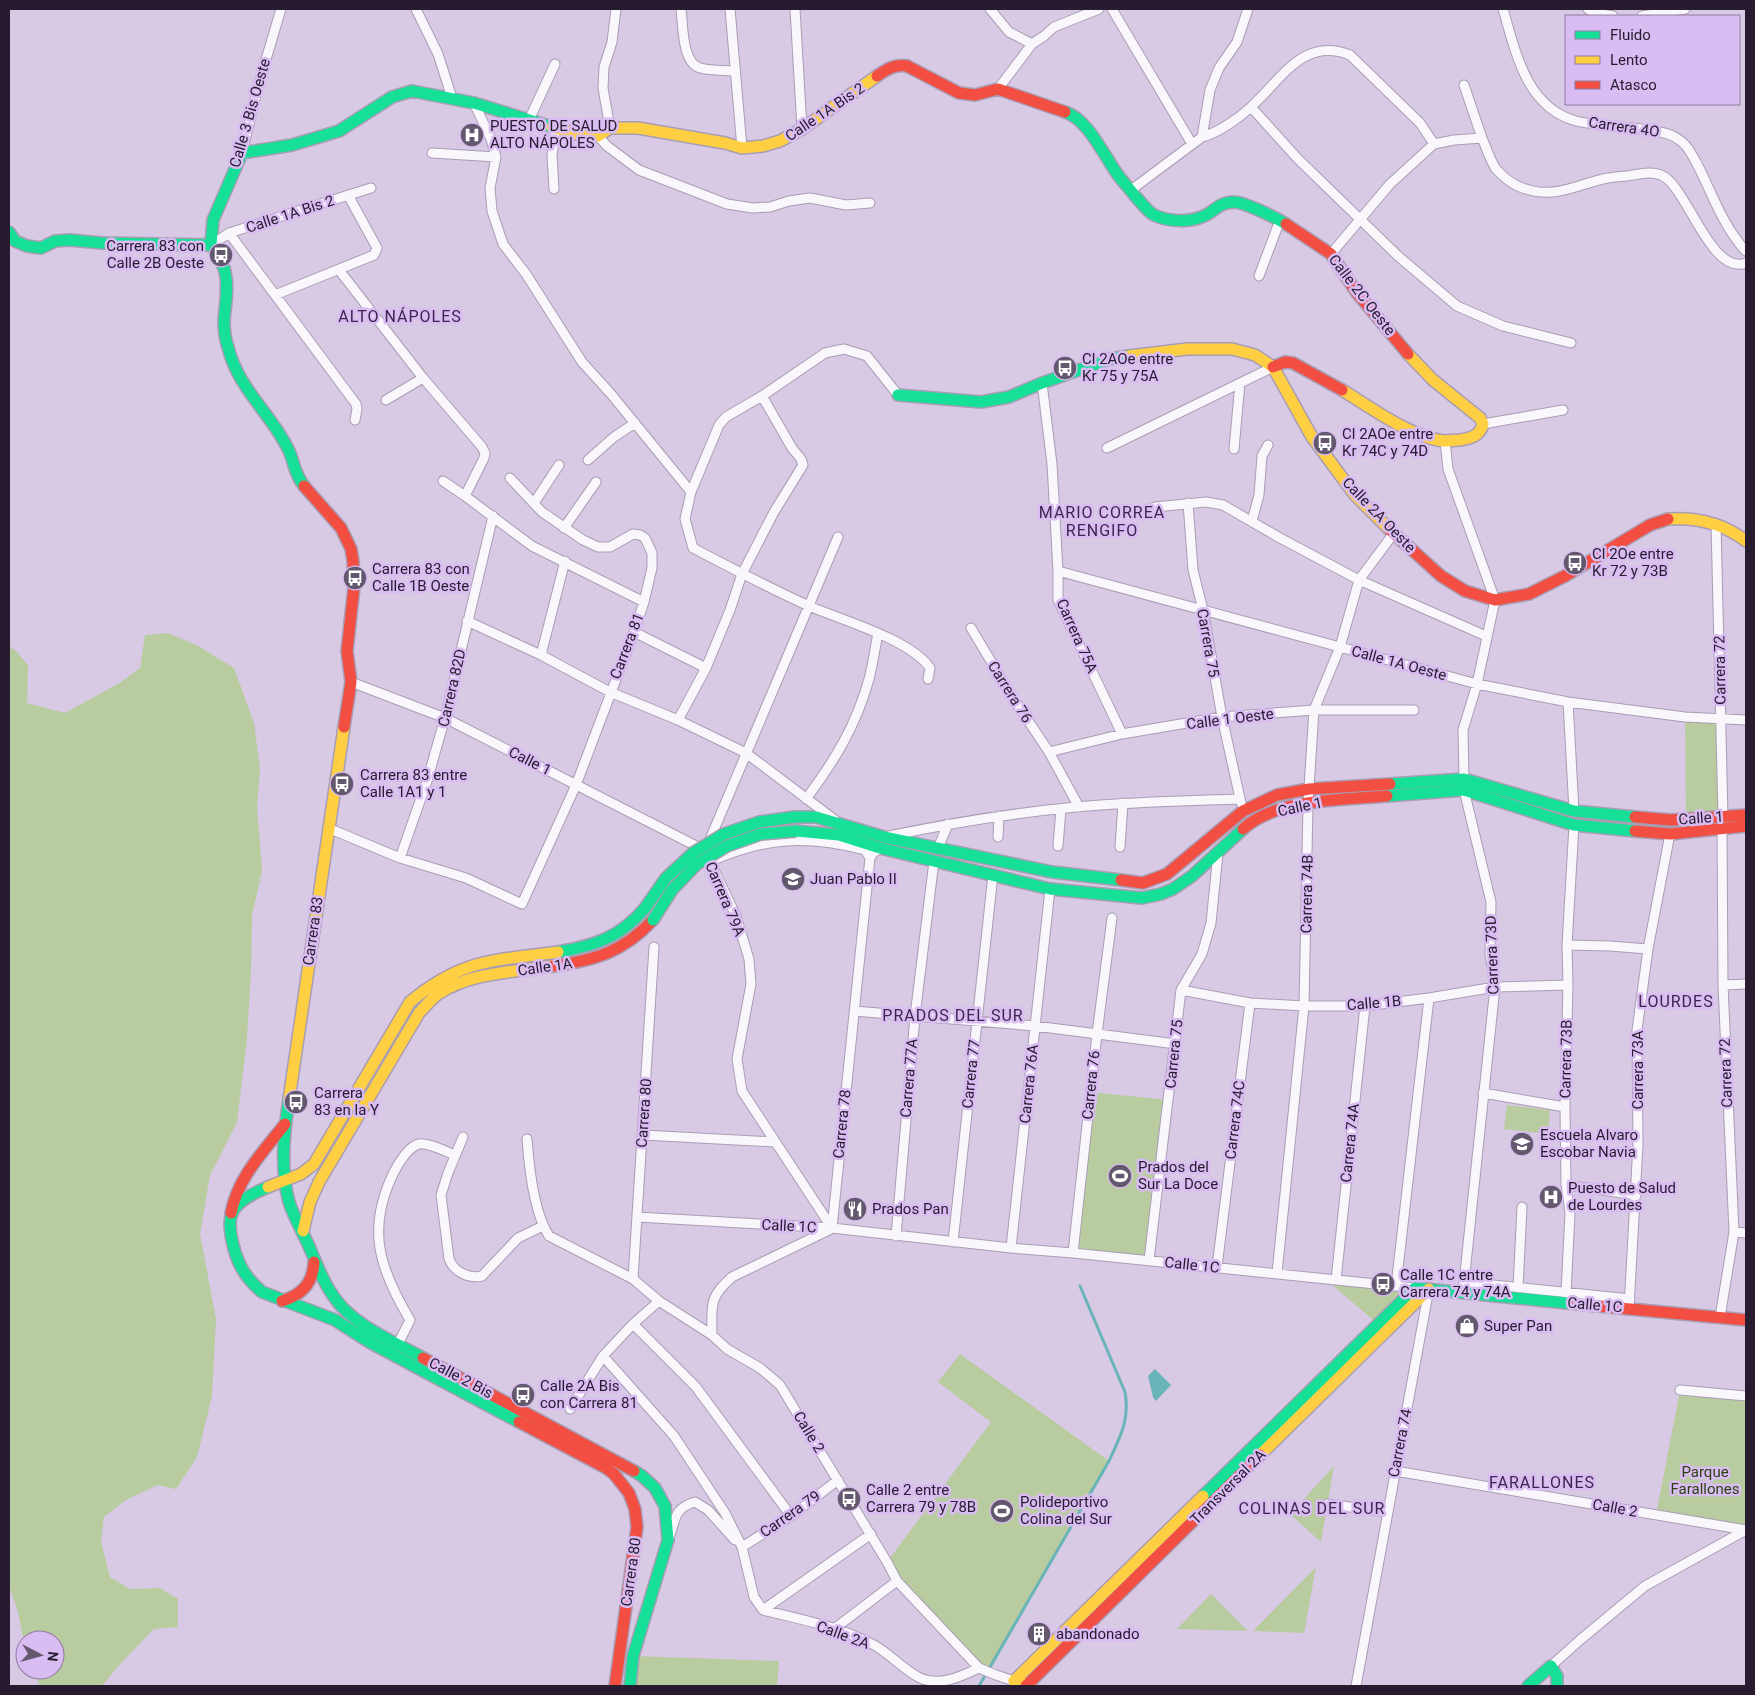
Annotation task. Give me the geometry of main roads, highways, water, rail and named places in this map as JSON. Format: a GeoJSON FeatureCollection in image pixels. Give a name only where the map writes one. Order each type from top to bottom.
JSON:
{"type":"FeatureCollection","features":[{"type":"Feature","properties":{"kind":"waterway"},"geometry":{"type":"LineString","coordinates":[[979,1686],[1109,1461],[1123,1428],[1126,1411],[1125,1392],[1080,1286]]}},
{"type":"Feature","properties":{"kind":"place","name":"PUESTO DE SALUD ALTO NÁPOLES"},"geometry":{"type":"Point","coordinates":[472,135]}},
{"type":"Feature","properties":{"kind":"place","name":"Carrera 83 con Calle 2B Oeste"},"geometry":{"type":"Point","coordinates":[221,255]}},
{"type":"Feature","properties":{"kind":"place","name":"Cl 2AOe entre Kr 75 y 75A"},"geometry":{"type":"Point","coordinates":[1065,368]}},
{"type":"Feature","properties":{"kind":"place","name":"Cl 2AOe entre Kr 74C y 74D"},"geometry":{"type":"Point","coordinates":[1325,443]}},
{"type":"Feature","properties":{"kind":"place","name":"Cl 2Oe entre Kr 72 y 73B"},"geometry":{"type":"Point","coordinates":[1575,563]}},
{"type":"Feature","properties":{"kind":"place","name":"Carrera 83 con Calle 1B Oeste"},"geometry":{"type":"Point","coordinates":[355,578]}},
{"type":"Feature","properties":{"kind":"place","name":"Carrera 83 entre Calle 1A1 y 1"},"geometry":{"type":"Point","coordinates":[342,784]}},
{"type":"Feature","properties":{"kind":"place","name":"Juan Pablo II"},"geometry":{"type":"Point","coordinates":[793,879]}},
{"type":"Feature","properties":{"kind":"place","name":"Carrera 83 en la Y"},"geometry":{"type":"Point","coordinates":[296,1102]}},
{"type":"Feature","properties":{"kind":"place","name":"Escuela Alvaro Escobar Navia"},"geometry":{"type":"Point","coordinates":[1522,1144]}},
{"type":"Feature","properties":{"kind":"place","name":"Prados del Sur La Doce"},"geometry":{"type":"Point","coordinates":[1120,1176]}},
{"type":"Feature","properties":{"kind":"place","name":"Puesto de Salud de Lourdes"},"geometry":{"type":"Point","coordinates":[1551,1197]}},
{"type":"Feature","properties":{"kind":"place","name":"Prados Pan"},"geometry":{"type":"Point","coordinates":[855,1209]}},
{"type":"Feature","properties":{"kind":"place","name":"Calle 1C entre Carrera 74 y 74A"},"geometry":{"type":"Point","coordinates":[1383,1284]}},
{"type":"Feature","properties":{"kind":"place","name":"Super Pan"},"geometry":{"type":"Point","coordinates":[1467,1326]}},
{"type":"Feature","properties":{"kind":"place","name":"Calle 2A Bis con Carrera 81"},"geometry":{"type":"Point","coordinates":[523,1395]}},
{"type":"Feature","properties":{"kind":"place","name":"Calle 2 entre Carrera 79 y 78B"},"geometry":{"type":"Point","coordinates":[849,1499]}},
{"type":"Feature","properties":{"kind":"place","name":"Polideportivo Colina del Sur"},"geometry":{"type":"Point","coordinates":[1002,1511]}},
{"type":"Feature","properties":{"kind":"place","name":"abandonado"},"geometry":{"type":"Point","coordinates":[1039,1634]}},
{"type":"Feature","properties":{"kind":"district","name":"ALTO NÁPOLES"},"geometry":{"type":"Point","coordinates":[400,316]}},
{"type":"Feature","properties":{"kind":"district","name":"MARIO CORREA RENGIFO"},"geometry":{"type":"Point","coordinates":[1102,521]}},
{"type":"Feature","properties":{"kind":"district","name":"LOURDES"},"geometry":{"type":"Point","coordinates":[1676,1001]}},
{"type":"Feature","properties":{"kind":"district","name":"PRADOS DEL SUR"},"geometry":{"type":"Point","coordinates":[953,1015]}},
{"type":"Feature","properties":{"kind":"district","name":"FARALLONES"},"geometry":{"type":"Point","coordinates":[1542,1482]}},
{"type":"Feature","properties":{"kind":"district","name":"COLINAS DEL SUR"},"geometry":{"type":"Point","coordinates":[1312,1508]}},
{"type":"Feature","properties":{"kind":"park label","name":"Parque Farallones"},"geometry":{"type":"Point","coordinates":[1705,1480]}}]}
